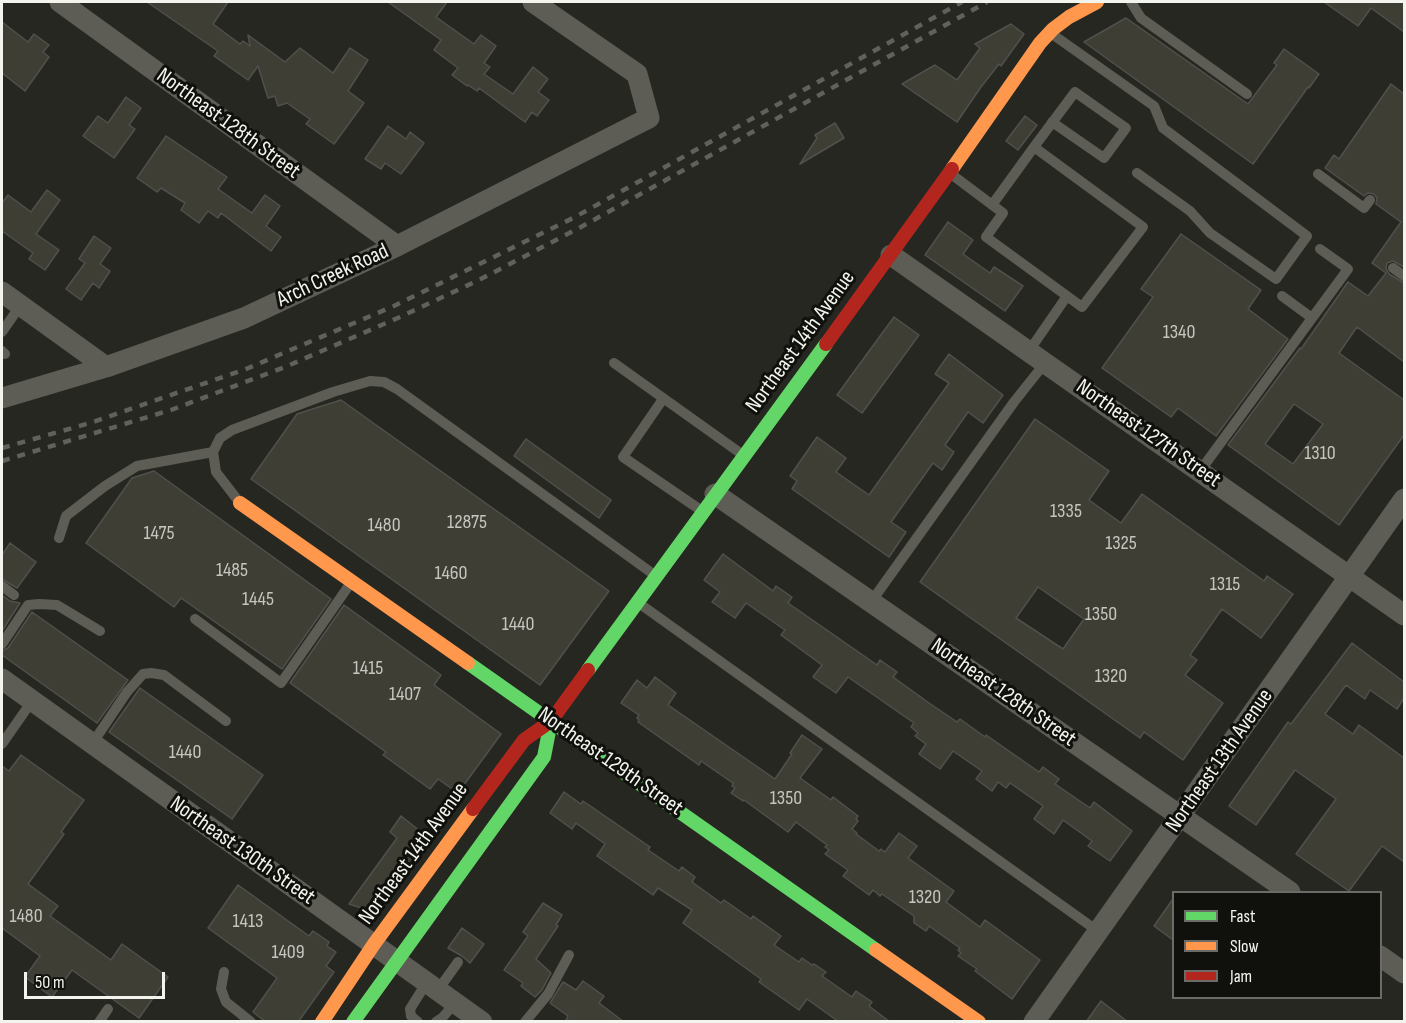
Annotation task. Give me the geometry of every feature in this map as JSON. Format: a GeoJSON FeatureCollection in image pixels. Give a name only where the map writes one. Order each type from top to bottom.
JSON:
{"type":"FeatureCollection","features":[{"type":"Feature","properties":{"kind":"street","name":"Northeast 128th Street"},"geometry":{"type":"LineString","coordinates":[[60,2],[397,246]]}},
{"type":"Feature","properties":{"kind":"street","name":"Arch Creek Road"},"geometry":{"type":"LineString","coordinates":[[2,398],[106,367],[244,318],[397,246],[649,118],[638,74],[533,2]]}},
{"type":"Feature","properties":{"kind":"street","name":"Northeast 14th Avenue"},"geometry":{"type":"LineString","coordinates":[[322,1022],[374,944],[524,740],[551,721],[891,255],[1040,44],[1050,32],[1070,17],[1097,2]]}},
{"type":"Feature","properties":{"kind":"street","name":"Northeast 127th Street"},"geometry":{"type":"LineString","coordinates":[[891,255],[1404,615]]}},
{"type":"Feature","properties":{"kind":"street"},"geometry":{"type":"LineString","coordinates":[[2,292],[106,367]]}},
{"type":"Feature","properties":{"kind":"street","name":"Northeast 128th Street"},"geometry":{"type":"LineString","coordinates":[[715,494],[1289,891]]}},
{"type":"Feature","properties":{"kind":"street","name":"Northeast 13th Avenue"},"geometry":{"type":"LineString","coordinates":[[1034,1022],[1182,816],[1404,499]]}},
{"type":"Feature","properties":{"kind":"street","name":"Northeast 129th Street"},"geometry":{"type":"LineString","coordinates":[[240,503],[979,1022]]}},
{"type":"Feature","properties":{"kind":"street","name":"Northeast 130th Street"},"geometry":{"type":"LineString","coordinates":[[2,680],[483,1022]]}},
{"type":"Feature","properties":{"kind":"street","name":"Northeast 14th Avenue"},"geometry":{"type":"LineString","coordinates":[[353,1022],[544,757],[551,721]]}},
{"type":"Feature","properties":{"kind":"street"},"geometry":{"type":"LineString","coordinates":[[1382,957],[1404,973]]}},
{"type":"Feature","properties":{"kind":"lane"},"geometry":{"type":"LineString","coordinates":[[1131,2],[1141,18],[1247,94]]}},
{"type":"Feature","properties":{"kind":"lane"},"geometry":{"type":"LineString","coordinates":[[1050,32],[1154,106],[1163,128],[1307,236],[1276,279],[1210,233],[1190,211],[1137,173]]}},
{"type":"Feature","properties":{"kind":"lane"},"geometry":{"type":"LineString","coordinates":[[992,205],[1034,147],[1075,92],[1126,128],[1104,158],[1052,123]]}},
{"type":"Feature","properties":{"kind":"lane"},"geometry":{"type":"LineString","coordinates":[[948,172],[1003,213],[986,237],[1082,307],[1143,227],[1034,147]]}},
{"type":"Feature","properties":{"kind":"lane"},"geometry":{"type":"LineString","coordinates":[[1318,174],[1364,208],[1370,200]]}},
{"type":"Feature","properties":{"kind":"lane"},"geometry":{"type":"LineString","coordinates":[[1200,471],[1348,269],[1320,249]]}},
{"type":"Feature","properties":{"kind":"lane"},"geometry":{"type":"LineString","coordinates":[[1393,268],[1404,276]]}},
{"type":"Feature","properties":{"kind":"lane"},"geometry":{"type":"LineString","coordinates":[[871,602],[1014,402],[1067,296]]}},
{"type":"Feature","properties":{"kind":"lane"},"geometry":{"type":"LineString","coordinates":[[1282,296],[1312,318]]}},
{"type":"Feature","properties":{"kind":"lane"},"geometry":{"type":"LineString","coordinates":[[2,332],[20,306]]}},
{"type":"Feature","properties":{"kind":"lane"},"geometry":{"type":"LineString","coordinates":[[614,363],[743,456]]}},
{"type":"Feature","properties":{"kind":"lane"},"geometry":{"type":"LineString","coordinates":[[240,503],[216,472],[213,452],[220,438],[232,430],[357,384],[370,381],[384,382],[656,576]]}},
{"type":"Feature","properties":{"kind":"lane"},"geometry":{"type":"LineString","coordinates":[[663,399],[623,457],[702,512]]}},
{"type":"Feature","properties":{"kind":"lane"},"geometry":{"type":"LineString","coordinates":[[59,538],[66,516],[105,486],[137,466],[213,452]]}},
{"type":"Feature","properties":{"kind":"lane"},"geometry":{"type":"LineString","coordinates":[[195,619],[281,682],[352,582]]}},
{"type":"Feature","properties":{"kind":"lane"},"geometry":{"type":"LineString","coordinates":[[2,586],[14,595]]}},
{"type":"Feature","properties":{"kind":"lane"},"geometry":{"type":"LineString","coordinates":[[637,603],[1099,932]]}},
{"type":"Feature","properties":{"kind":"lane"},"geometry":{"type":"LineString","coordinates":[[2,644],[28,605],[57,605],[99,631]]}},
{"type":"Feature","properties":{"kind":"lane"},"geometry":{"type":"LineString","coordinates":[[92,744],[142,674],[164,675],[226,721]]}},
{"type":"Feature","properties":{"kind":"lane"},"geometry":{"type":"LineString","coordinates":[[2,744],[32,701]]}},
{"type":"Feature","properties":{"kind":"lane"},"geometry":{"type":"LineString","coordinates":[[525,1022],[548,994],[569,955]]}},
{"type":"Feature","properties":{"kind":"lane"},"geometry":{"type":"LineString","coordinates":[[418,1022],[411,1016],[410,1009],[458,962]]}},
{"type":"Feature","properties":{"kind":"lane"},"geometry":{"type":"LineString","coordinates":[[224,972],[221,989],[226,1002],[251,1022]]}},
{"type":"Feature","properties":{"kind":"lane"},"geometry":{"type":"LineString","coordinates":[[436,1022],[456,1002]]}},
{"type":"Feature","properties":{"kind":"lane"},"geometry":{"type":"LineString","coordinates":[[99,1022],[108,1009]]}},
{"type":"Feature","properties":{"kind":"building"},"geometry":{"type":"Polygon","coordinates":[[[147,2],[228,2],[213,24],[240,44],[243,41],[250,46],[248,35],[285,62],[300,48],[333,73],[350,48],[368,60],[348,91],[364,103],[334,144],[306,124],[310,119],[287,103],[278,106],[275,96],[268,98],[258,66],[248,80],[214,56],[218,51],[147,2]]]}},
{"type":"Feature","properties":{"kind":"building"},"geometry":{"type":"Polygon","coordinates":[[[388,2],[447,2],[436,17],[474,44],[481,35],[496,46],[484,63],[490,67],[484,74],[513,94],[533,67],[548,79],[538,92],[549,100],[537,116],[532,112],[525,122],[479,88],[477,91],[452,75],[458,68],[434,50],[441,40],[388,2]]]}},
{"type":"Feature","properties":{"kind":"building"},"geometry":{"type":"Polygon","coordinates":[[[1324,2],[1404,2],[1404,32],[1371,8],[1358,26],[1324,2]]]}},
{"type":"Feature","properties":{"kind":"building"},"geometry":{"type":"Polygon","coordinates":[[[1126,18],[1248,104],[1277,65],[1274,63],[1284,49],[1319,74],[1253,164],[1084,42],[1126,18]]]}},
{"type":"Feature","properties":{"kind":"building"},"geometry":{"type":"Polygon","coordinates":[[[2,22],[28,42],[34,34],[49,45],[43,52],[49,57],[25,91],[2,73],[2,22]]]}},
{"type":"Feature","properties":{"kind":"building"},"geometry":{"type":"Polygon","coordinates":[[[1011,24],[1024,34],[1001,66],[999,64],[981,87],[957,122],[902,84],[935,65],[957,80],[980,48],[975,44],[1011,24]]]}},
{"type":"Feature","properties":{"kind":"building"},"geometry":{"type":"Polygon","coordinates":[[[1391,84],[1404,94],[1404,267],[1393,261],[1387,263],[1386,268],[1389,274],[1404,283],[1404,362],[1357,327],[1339,353],[1404,400],[1404,435],[1339,525],[1228,445],[1301,349],[1348,282],[1368,296],[1386,273],[1372,263],[1401,222],[1376,204],[1377,198],[1374,194],[1368,193],[1364,196],[1325,168],[1334,155],[1339,159],[1391,84]],[[1294,404],[1265,444],[1293,464],[1323,424],[1294,404]]]}},
{"type":"Feature","properties":{"kind":"building"},"geometry":{"type":"Polygon","coordinates":[[[126,97],[141,108],[129,125],[135,129],[114,158],[83,136],[98,116],[108,123],[126,97]]]}},
{"type":"Feature","properties":{"kind":"building"},"geometry":{"type":"Polygon","coordinates":[[[1025,116],[1037,125],[1018,150],[1006,141],[1025,116]]]}},
{"type":"Feature","properties":{"kind":"building"},"geometry":{"type":"Polygon","coordinates":[[[835,123],[844,138],[800,164],[817,138],[815,135],[835,123]]]}},
{"type":"Feature","properties":{"kind":"building"},"geometry":{"type":"Polygon","coordinates":[[[388,126],[406,139],[410,132],[424,143],[401,174],[385,163],[381,169],[365,159],[388,126]]]}},
{"type":"Feature","properties":{"kind":"building"},"geometry":{"type":"Polygon","coordinates":[[[166,136],[227,177],[218,189],[252,213],[265,195],[280,206],[266,226],[281,237],[271,251],[221,213],[218,218],[208,211],[199,223],[181,210],[185,203],[161,188],[157,192],[137,178],[166,136]]]}},
{"type":"Feature","properties":{"kind":"building"},"geometry":{"type":"Polygon","coordinates":[[[47,190],[60,200],[36,234],[59,250],[45,270],[29,259],[33,253],[2,231],[2,203],[8,195],[31,212],[47,190]]]}},
{"type":"Feature","properties":{"kind":"building"},"geometry":{"type":"Polygon","coordinates":[[[948,222],[973,240],[963,254],[990,273],[994,267],[1023,286],[1005,311],[925,255],[948,222]]]}},
{"type":"Feature","properties":{"kind":"building"},"geometry":{"type":"Polygon","coordinates":[[[1181,234],[1261,290],[1248,309],[1288,339],[1216,436],[1178,408],[1171,417],[1102,368],[1153,297],[1141,289],[1181,234]]]}},
{"type":"Feature","properties":{"kind":"building"},"geometry":{"type":"Polygon","coordinates":[[[94,236],[111,248],[100,264],[110,271],[99,288],[93,283],[81,300],[66,289],[85,263],[79,259],[94,236]]]}},
{"type":"Feature","properties":{"kind":"building"},"geometry":{"type":"Polygon","coordinates":[[[894,317],[919,335],[862,413],[837,395],[894,317]]]}},
{"type":"Feature","properties":{"kind":"building"},"geometry":{"type":"Polygon","coordinates":[[[949,354],[1003,395],[983,423],[968,412],[945,445],[954,452],[942,470],[933,463],[891,522],[906,532],[889,557],[792,489],[797,481],[790,476],[817,437],[846,458],[836,472],[869,495],[949,383],[935,374],[949,354]]]}},
{"type":"Feature","properties":{"kind":"building"},"geometry":{"type":"Polygon","coordinates":[[[341,400],[609,591],[540,685],[251,479],[297,414],[341,400]]]}},
{"type":"Feature","properties":{"kind":"building"},"geometry":{"type":"Polygon","coordinates":[[[1035,419],[1109,471],[1089,500],[1121,523],[1142,494],[1264,581],[1267,576],[1293,594],[1261,638],[1222,609],[1190,655],[1197,660],[1185,675],[1223,703],[1183,760],[1144,732],[1140,738],[920,582],[1035,419]],[[1038,587],[1016,618],[1063,649],[1084,619],[1038,587]]]}},
{"type":"Feature","properties":{"kind":"building"},"geometry":{"type":"Polygon","coordinates":[[[526,439],[611,500],[599,518],[514,456],[526,439]]]}},
{"type":"Feature","properties":{"kind":"building"},"geometry":{"type":"Polygon","coordinates":[[[154,471],[331,599],[282,669],[181,598],[174,607],[86,543],[132,478],[154,471]]]}},
{"type":"Feature","properties":{"kind":"building"},"geometry":{"type":"Polygon","coordinates":[[[10,543],[36,562],[17,588],[2,579],[2,555],[10,543]]]}},
{"type":"Feature","properties":{"kind":"building"},"geometry":{"type":"Polygon","coordinates":[[[723,554],[773,591],[776,586],[792,597],[788,603],[877,665],[880,660],[897,672],[893,677],[957,722],[960,719],[1039,772],[1043,767],[1059,779],[1055,784],[1090,808],[1094,802],[1132,831],[1110,861],[1088,846],[1092,841],[1063,820],[1054,834],[1034,819],[1043,806],[1010,783],[1006,788],[998,782],[992,791],[976,779],[982,771],[953,751],[940,769],[919,754],[926,744],[915,736],[918,733],[911,727],[914,723],[848,677],[836,693],[813,677],[822,665],[781,635],[785,630],[746,603],[735,618],[712,602],[720,592],[704,580],[723,554]]]}},
{"type":"Feature","properties":{"kind":"building"},"geometry":{"type":"Polygon","coordinates":[[[2,595],[10,601],[20,603],[2,631],[2,595]]]}},
{"type":"Feature","properties":{"kind":"building"},"geometry":{"type":"Polygon","coordinates":[[[344,605],[441,675],[434,685],[501,734],[458,793],[438,779],[430,789],[383,755],[386,752],[290,683],[344,605]]]}},
{"type":"Feature","properties":{"kind":"building"},"geometry":{"type":"Polygon","coordinates":[[[32,612],[128,680],[97,723],[2,655],[2,651],[8,648],[32,612]]]}},
{"type":"Feature","properties":{"kind":"building"},"geometry":{"type":"Polygon","coordinates":[[[1352,643],[1404,682],[1404,698],[1397,709],[1370,690],[1365,699],[1346,685],[1325,714],[1353,734],[1359,725],[1404,758],[1404,862],[1382,846],[1349,891],[1296,854],[1336,799],[1295,770],[1256,825],[1229,806],[1288,722],[1291,724],[1352,643]]]}},
{"type":"Feature","properties":{"kind":"building"},"geometry":{"type":"Polygon","coordinates":[[[655,677],[676,693],[668,705],[775,779],[802,735],[822,749],[800,778],[831,800],[833,797],[858,816],[856,819],[858,821],[852,829],[856,834],[879,851],[881,849],[885,852],[899,833],[917,846],[908,858],[954,891],[946,902],[980,927],[985,920],[1040,960],[1012,999],[958,956],[961,953],[958,950],[960,948],[929,926],[926,931],[914,923],[914,916],[882,894],[880,896],[873,890],[869,895],[843,876],[848,870],[825,854],[829,850],[825,847],[827,845],[796,822],[788,832],[731,793],[735,788],[732,786],[733,783],[701,761],[699,765],[638,722],[639,715],[621,703],[637,680],[647,688],[655,677]]]}},
{"type":"Feature","properties":{"kind":"building"},"geometry":{"type":"Polygon","coordinates":[[[140,688],[263,775],[232,819],[109,732],[140,688]]]}},
{"type":"Feature","properties":{"kind":"building"},"geometry":{"type":"Polygon","coordinates":[[[21,755],[84,800],[61,832],[64,834],[28,884],[58,906],[50,916],[111,960],[122,944],[168,977],[139,1018],[72,970],[52,997],[25,977],[40,956],[2,928],[2,766],[9,771],[21,755]]]}},
{"type":"Feature","properties":{"kind":"building"},"geometry":{"type":"Polygon","coordinates":[[[564,792],[581,804],[583,801],[650,847],[648,850],[679,871],[682,867],[695,877],[692,882],[721,903],[724,900],[751,919],[753,916],[781,936],[774,945],[799,962],[802,958],[826,972],[822,976],[852,997],[856,991],[872,1002],[869,1006],[890,1022],[839,1022],[807,999],[799,1010],[759,982],[761,979],[683,923],[692,910],[658,888],[653,895],[597,856],[605,844],[576,823],[572,829],[550,813],[564,792]]]}},
{"type":"Feature","properties":{"kind":"building"},"geometry":{"type":"Polygon","coordinates":[[[401,816],[430,839],[380,906],[368,910],[349,904],[397,838],[390,832],[401,816]]]}},
{"type":"Feature","properties":{"kind":"building"},"geometry":{"type":"Polygon","coordinates":[[[238,885],[309,936],[313,931],[329,942],[327,946],[336,952],[326,966],[334,972],[298,1022],[266,1022],[253,1012],[277,978],[208,928],[238,885]]]}},
{"type":"Feature","properties":{"kind":"building"},"geometry":{"type":"Polygon","coordinates":[[[1172,900],[1172,939],[1154,926],[1172,900]]]}},
{"type":"Feature","properties":{"kind":"building"},"geometry":{"type":"Polygon","coordinates":[[[543,903],[562,915],[556,925],[558,926],[536,959],[551,973],[542,990],[535,997],[521,986],[523,983],[504,970],[528,936],[523,932],[543,903]]]}},
{"type":"Feature","properties":{"kind":"building"},"geometry":{"type":"Polygon","coordinates":[[[462,928],[484,944],[470,963],[448,948],[462,928]]]}},
{"type":"Feature","properties":{"kind":"building"},"geometry":{"type":"Polygon","coordinates":[[[583,981],[604,996],[599,1003],[624,1022],[565,1022],[568,1016],[550,1003],[563,982],[576,990],[583,981]]]}},
{"type":"Feature","properties":{"kind":"building"},"geometry":{"type":"Polygon","coordinates":[[[1101,1001],[1128,1022],[1086,1022],[1101,1001]]]}},
{"type":"Feature","properties":{"kind":"railway"},"geometry":{"type":"LineString","coordinates":[[2,448],[90,423],[246,369],[394,306],[575,217],[962,2]]}},
{"type":"Feature","properties":{"kind":"railway"},"geometry":{"type":"LineString","coordinates":[[2,461],[171,410],[285,367],[400,317],[479,280],[581,227],[987,2]]}},
{"type":"Feature","properties":{"kind":"traffic: fast"},"geometry":{"type":"LineString","coordinates":[[588,670],[826,344]]}},
{"type":"Feature","properties":{"kind":"traffic: fast"},"geometry":{"type":"LineString","coordinates":[[468,663],[876,950]]}},
{"type":"Feature","properties":{"kind":"traffic: fast"},"geometry":{"type":"LineString","coordinates":[[353,1022],[544,757],[551,721]]}},
{"type":"Feature","properties":{"kind":"traffic: slow"},"geometry":{"type":"LineString","coordinates":[[952,169],[1040,43],[1069,17],[1097,2]]}},
{"type":"Feature","properties":{"kind":"traffic: slow"},"geometry":{"type":"LineString","coordinates":[[240,503],[468,663]]}},
{"type":"Feature","properties":{"kind":"traffic: slow"},"geometry":{"type":"LineString","coordinates":[[322,1022],[374,944],[473,809]]}},
{"type":"Feature","properties":{"kind":"traffic: slow"},"geometry":{"type":"LineString","coordinates":[[876,950],[979,1022]]}},
{"type":"Feature","properties":{"kind":"traffic: jam"},"geometry":{"type":"LineString","coordinates":[[826,344],[952,169]]}},
{"type":"Feature","properties":{"kind":"traffic: jam"},"geometry":{"type":"LineString","coordinates":[[473,809],[524,740],[551,721],[588,670]]}}]}
